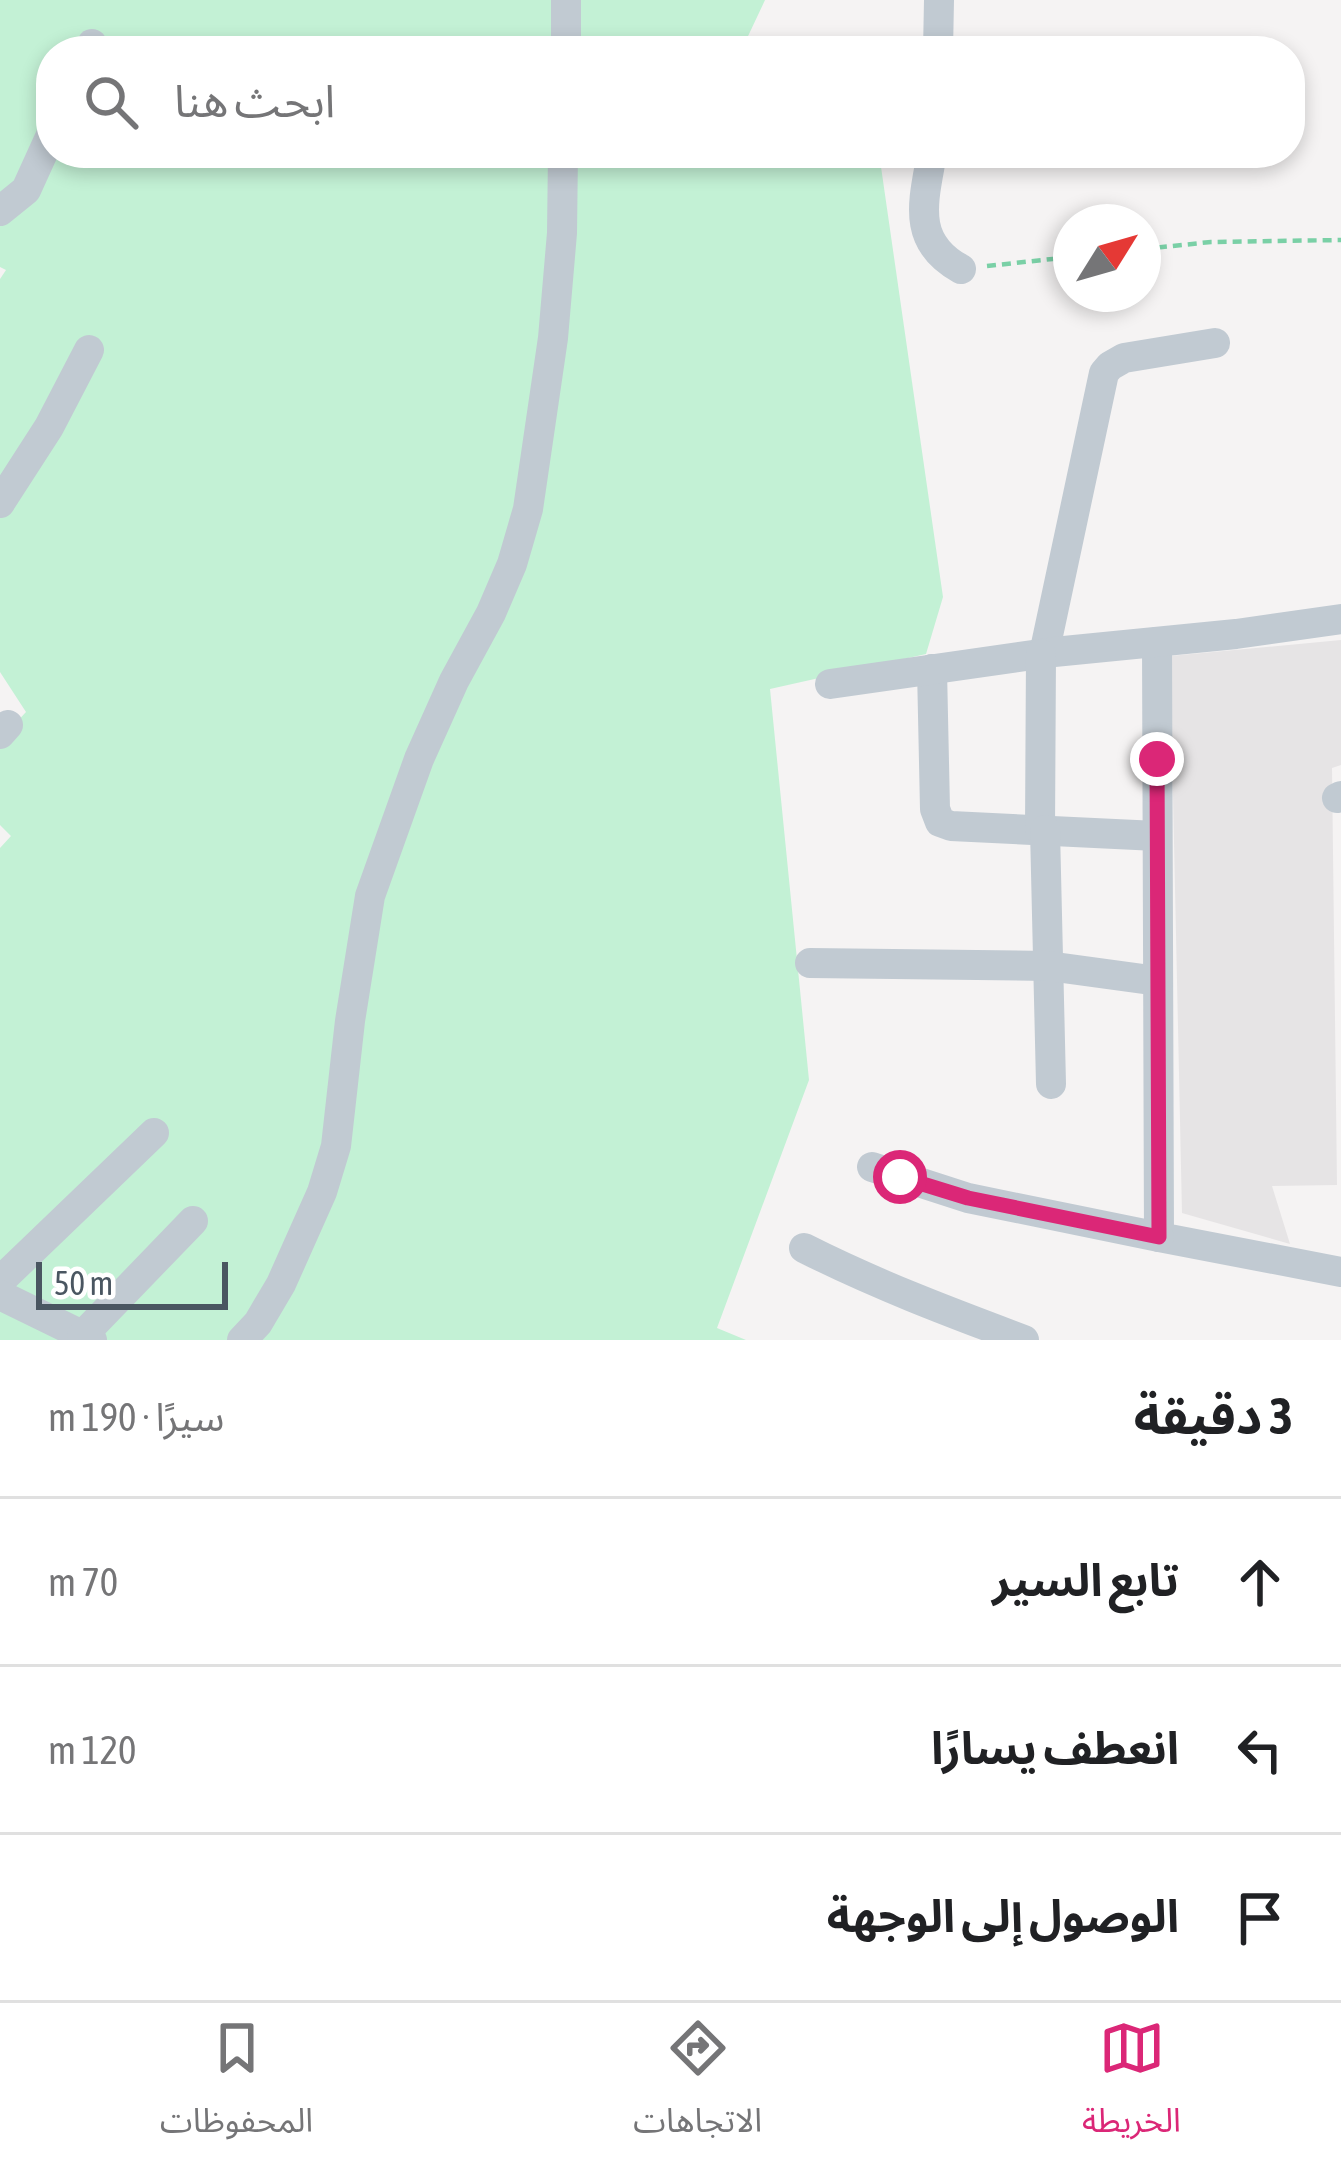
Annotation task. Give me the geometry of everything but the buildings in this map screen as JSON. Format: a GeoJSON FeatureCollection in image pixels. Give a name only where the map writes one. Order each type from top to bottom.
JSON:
{"type":"FeatureCollection","features":[{"type":"Feature","properties":{"kind":"street"},"geometry":{"type":"LineString","coordinates":[[566,0],[566,36]]}},
{"type":"Feature","properties":{"kind":"street"},"geometry":{"type":"LineString","coordinates":[[938,36],[939,0]]}},
{"type":"Feature","properties":{"kind":"street"},"geometry":{"type":"LineString","coordinates":[[0,211],[26,190],[36,168]]}},
{"type":"Feature","properties":{"kind":"street"},"geometry":{"type":"LineString","coordinates":[[242,1340],[281,1284],[322,1192],[336,1146],[370,896],[419,759],[505,580],[528,509],[553,338],[563,168]]}},
{"type":"Feature","properties":{"kind":"street"},"geometry":{"type":"LineString","coordinates":[[929,168],[923,218],[938,251],[961,268]]}},
{"type":"Feature","properties":{"kind":"street"},"geometry":{"type":"LineString","coordinates":[[1052,1084],[1042,830],[1042,654],[1104,374],[1124,358],[1215,343]]}},
{"type":"Feature","properties":{"kind":"street"},"geometry":{"type":"LineString","coordinates":[[0,503],[49,428],[89,350]]}},
{"type":"Feature","properties":{"kind":"street"},"geometry":{"type":"LineString","coordinates":[[830,684],[1341,619]]}},
{"type":"Feature","properties":{"kind":"street"},"geometry":{"type":"LineString","coordinates":[[1157,642],[1159,1237]]}},
{"type":"Feature","properties":{"kind":"street"},"geometry":{"type":"LineString","coordinates":[[932,669],[935,809],[940,822],[1157,836]]}},
{"type":"Feature","properties":{"kind":"street"},"geometry":{"type":"LineString","coordinates":[[810,963],[1048,966],[1158,980]]}},
{"type":"Feature","properties":{"kind":"street"},"geometry":{"type":"LineString","coordinates":[[0,1281],[154,1133]]}},
{"type":"Feature","properties":{"kind":"street"},"geometry":{"type":"LineString","coordinates":[[872,1167],[968,1198],[1341,1272]]}},
{"type":"Feature","properties":{"kind":"street"},"geometry":{"type":"LineString","coordinates":[[0,1295],[87,1338],[193,1221]]}},
{"type":"Feature","properties":{"kind":"street"},"geometry":{"type":"LineString","coordinates":[[804,1248],[1024,1340]]}},
{"type":"Feature","properties":{"kind":"path"},"geometry":{"type":"LineString","coordinates":[[1161,247],[1341,240]]}},
{"type":"Feature","properties":{"kind":"path"},"geometry":{"type":"LineString","coordinates":[[961,268],[1053,259]]}},
{"type":"Feature","properties":{"kind":"shaded area"},"geometry":{"type":"Polygon","coordinates":[[[1341,640],[1341,765],[1332,768],[1337,1185],[1272,1186],[1290,1244],[1182,1213],[1170,656],[1341,640]]]}},
{"type":"Feature","properties":{"kind":"green space"},"geometry":{"type":"Polygon","coordinates":[[[0,0],[765,0],[748,36],[36,36],[36,168],[881,168],[943,597],[926,654],[770,689],[809,1080],[717,1328],[746,1340],[0,1340],[0,848],[11,836],[0,825],[0,740],[26,712],[0,672],[0,279],[6,270],[0,267],[0,0]]]}},
{"type":"Feature","properties":{"kind":"route"},"geometry":{"type":"LineString","coordinates":[[900,1177],[968,1198],[1159,1237],[1157,759]]}}]}
